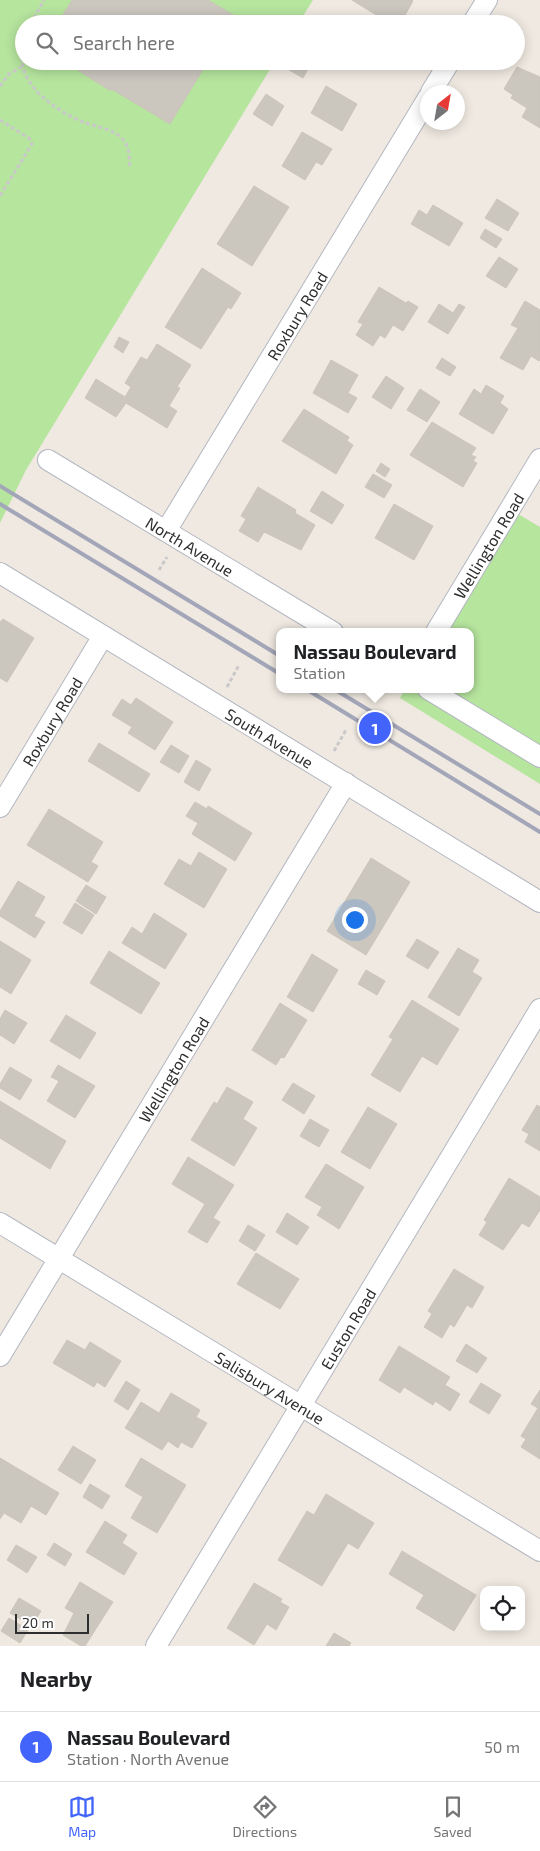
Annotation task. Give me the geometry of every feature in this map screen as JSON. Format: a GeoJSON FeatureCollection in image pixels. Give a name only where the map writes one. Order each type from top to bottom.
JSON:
{"type":"FeatureCollection","features":[{"type":"Feature","properties":{"kind":"street"},"geometry":{"type":"LineString","coordinates":[[477,15],[486,0]]}},
{"type":"Feature","properties":{"kind":"street"},"geometry":{"type":"LineString","coordinates":[[435,85],[444,70]]}},
{"type":"Feature","properties":{"kind":"street","name":"Roxbury Road"},"geometry":{"type":"LineString","coordinates":[[166,531],[420,111]]}},
{"type":"Feature","properties":{"kind":"street","name":"Wellington Road"},"geometry":{"type":"LineString","coordinates":[[438,628],[540,459]]}},
{"type":"Feature","properties":{"kind":"street","name":"North Avenue"},"geometry":{"type":"LineString","coordinates":[[48,460],[325,628]]}},
{"type":"Feature","properties":{"kind":"street","name":"South Avenue"},"geometry":{"type":"LineString","coordinates":[[0,574],[540,902]]}},
{"type":"Feature","properties":{"kind":"street","name":"Roxbury Road"},"geometry":{"type":"LineString","coordinates":[[0,807],[103,636]]}},
{"type":"Feature","properties":{"kind":"street"},"geometry":{"type":"LineString","coordinates":[[435,693],[540,757]]}},
{"type":"Feature","properties":{"kind":"street","name":"Wellington Road"},"geometry":{"type":"LineString","coordinates":[[0,1356],[346,783]]}},
{"type":"Feature","properties":{"kind":"street","name":"Euston Road"},"geometry":{"type":"LineString","coordinates":[[156,1646],[540,1009]]}},
{"type":"Feature","properties":{"kind":"street","name":"Salisbury Avenue"},"geometry":{"type":"LineString","coordinates":[[0,1223],[540,1551]]}},
{"type":"Feature","properties":{"kind":"path"},"geometry":{"type":"LineString","coordinates":[[36,15],[44,0]]}},
{"type":"Feature","properties":{"kind":"path"},"geometry":{"type":"LineString","coordinates":[[0,86],[9,74],[16,70]]}},
{"type":"Feature","properties":{"kind":"path"},"geometry":{"type":"LineString","coordinates":[[24,70],[29,80],[60,109],[122,138],[128,147],[130,168]]}},
{"type":"Feature","properties":{"kind":"path"},"geometry":{"type":"LineString","coordinates":[[0,120],[30,140],[32,144],[0,196]]}},
{"type":"Feature","properties":{"kind":"path"},"geometry":{"type":"LineString","coordinates":[[235,673],[239,666]]}},
{"type":"Feature","properties":{"kind":"path"},"geometry":{"type":"LineString","coordinates":[[370,698],[373,693]]}},
{"type":"Feature","properties":{"kind":"green space"},"geometry":{"type":"Polygon","coordinates":[[[0,0],[313,0],[304,15],[15,15],[15,70],[270,70],[26,470],[0,523],[0,0]]]}},
{"type":"Feature","properties":{"kind":"green space"},"geometry":{"type":"Polygon","coordinates":[[[513,511],[540,527],[540,784],[400,698],[403,693],[474,693],[474,628],[442,628],[513,511]]]}},
{"type":"Feature","properties":{"kind":"building"},"geometry":{"type":"Polygon","coordinates":[[[72,0],[208,0],[233,15],[63,15],[72,0]]]}},
{"type":"Feature","properties":{"kind":"building"},"geometry":{"type":"Polygon","coordinates":[[[352,0],[413,1],[405,15],[376,15],[352,0]]]}},
{"type":"Feature","properties":{"kind":"building"},"geometry":{"type":"Polygon","coordinates":[[[78,70],[203,70],[170,124],[113,90],[109,90],[78,70]]]}},
{"type":"Feature","properties":{"kind":"building"},"geometry":{"type":"Polygon","coordinates":[[[289,70],[307,70],[303,78],[289,70]]]}},
{"type":"Feature","properties":{"kind":"building"},"geometry":{"type":"Polygon","coordinates":[[[515,70],[524,70],[540,77],[540,128],[522,117],[527,108],[511,98],[513,95],[504,89],[515,70]]]}},
{"type":"Feature","properties":{"kind":"building"},"geometry":{"type":"Polygon","coordinates":[[[326,86],[357,104],[342,131],[311,113],[326,86]]]}},
{"type":"Feature","properties":{"kind":"building"},"geometry":{"type":"Polygon","coordinates":[[[266,94],[284,106],[272,126],[253,114],[266,94]]]}},
{"type":"Feature","properties":{"kind":"building"},"geometry":{"type":"Polygon","coordinates":[[[302,132],[332,149],[322,165],[316,162],[305,180],[282,166],[302,132]]]}},
{"type":"Feature","properties":{"kind":"building"},"geometry":{"type":"Polygon","coordinates":[[[254,186],[289,207],[252,266],[217,244],[254,186]]]}},
{"type":"Feature","properties":{"kind":"building"},"geometry":{"type":"Polygon","coordinates":[[[497,199],[519,213],[508,231],[485,218],[497,199]]]}},
{"type":"Feature","properties":{"kind":"building"},"geometry":{"type":"Polygon","coordinates":[[[433,205],[463,223],[449,246],[411,224],[419,210],[427,215],[433,205]]]}},
{"type":"Feature","properties":{"kind":"building"},"geometry":{"type":"Polygon","coordinates":[[[485,229],[502,239],[496,248],[480,238],[485,229]]]}},
{"type":"Feature","properties":{"kind":"building"},"geometry":{"type":"Polygon","coordinates":[[[499,257],[518,269],[506,288],[486,276],[499,257]]]}},
{"type":"Feature","properties":{"kind":"building"},"geometry":{"type":"Polygon","coordinates":[[[202,268],[241,293],[231,309],[228,307],[201,349],[165,327],[202,268]]]}},
{"type":"Feature","properties":{"kind":"building"},"geometry":{"type":"Polygon","coordinates":[[[379,287],[406,303],[408,301],[418,307],[403,331],[393,325],[385,338],[380,335],[373,346],[356,335],[363,324],[358,322],[379,287]]]}},
{"type":"Feature","properties":{"kind":"building"},"geometry":{"type":"Polygon","coordinates":[[[525,301],[540,310],[540,359],[539,361],[531,356],[523,370],[500,358],[518,328],[511,325],[525,301]]]}},
{"type":"Feature","properties":{"kind":"building"},"geometry":{"type":"Polygon","coordinates":[[[439,304],[453,313],[459,304],[465,307],[448,334],[428,322],[439,304]]]}},
{"type":"Feature","properties":{"kind":"building"},"geometry":{"type":"Polygon","coordinates":[[[119,337],[129,342],[123,353],[114,347],[119,337]]]}},
{"type":"Feature","properties":{"kind":"building"},"geometry":{"type":"Polygon","coordinates":[[[157,344],[191,365],[177,387],[180,388],[169,406],[177,411],[167,428],[126,403],[116,417],[85,398],[96,379],[125,397],[131,387],[125,383],[141,357],[147,360],[157,344]]]}},
{"type":"Feature","properties":{"kind":"building"},"geometry":{"type":"Polygon","coordinates":[[[442,358],[456,367],[450,376],[436,368],[442,358]]]}},
{"type":"Feature","properties":{"kind":"building"},"geometry":{"type":"Polygon","coordinates":[[[331,360],[358,375],[348,393],[357,398],[348,413],[313,393],[331,360]]]}},
{"type":"Feature","properties":{"kind":"building"},"geometry":{"type":"Polygon","coordinates":[[[386,376],[404,388],[391,409],[372,397],[386,376]]]}},
{"type":"Feature","properties":{"kind":"building"},"geometry":{"type":"Polygon","coordinates":[[[486,385],[504,396],[500,403],[508,409],[493,434],[459,414],[474,389],[481,394],[486,385]]]}},
{"type":"Feature","properties":{"kind":"building"},"geometry":{"type":"Polygon","coordinates":[[[420,389],[440,402],[427,422],[407,410],[420,389]]]}},
{"type":"Feature","properties":{"kind":"building"},"geometry":{"type":"Polygon","coordinates":[[[304,409],[349,437],[347,441],[353,445],[336,474],[282,441],[304,409]]]}},
{"type":"Feature","properties":{"kind":"building"},"geometry":{"type":"Polygon","coordinates":[[[432,422],[476,448],[471,455],[476,457],[473,461],[477,463],[463,487],[410,455],[432,422]]]}},
{"type":"Feature","properties":{"kind":"building"},"geometry":{"type":"Polygon","coordinates":[[[381,463],[390,469],[385,477],[376,471],[381,463]]]}},
{"type":"Feature","properties":{"kind":"building"},"geometry":{"type":"Polygon","coordinates":[[[373,474],[392,485],[384,498],[365,487],[373,474]]]}},
{"type":"Feature","properties":{"kind":"building"},"geometry":{"type":"Polygon","coordinates":[[[258,487],[296,510],[295,513],[315,525],[301,550],[264,532],[258,542],[239,531],[246,519],[241,516],[258,487]]]}},
{"type":"Feature","properties":{"kind":"building"},"geometry":{"type":"Polygon","coordinates":[[[322,491],[344,505],[332,524],[310,511],[322,491]]]}},
{"type":"Feature","properties":{"kind":"building"},"geometry":{"type":"Polygon","coordinates":[[[394,504],[433,526],[414,560],[375,538],[394,504]]]}},
{"type":"Feature","properties":{"kind":"building"},"geometry":{"type":"Polygon","coordinates":[[[3,619],[34,638],[7,682],[0,678],[0,622],[3,619]]]}},
{"type":"Feature","properties":{"kind":"building"},"geometry":{"type":"Polygon","coordinates":[[[136,698],[173,722],[155,750],[128,733],[132,727],[112,715],[122,699],[131,705],[136,698]]]}},
{"type":"Feature","properties":{"kind":"building"},"geometry":{"type":"Polygon","coordinates":[[[99,743],[150,774],[139,792],[88,761],[99,743]]]}},
{"type":"Feature","properties":{"kind":"building"},"geometry":{"type":"Polygon","coordinates":[[[171,745],[189,756],[179,773],[160,762],[171,745]]]}},
{"type":"Feature","properties":{"kind":"building"},"geometry":{"type":"Polygon","coordinates":[[[196,760],[211,769],[199,791],[184,782],[196,760]]]}},
{"type":"Feature","properties":{"kind":"building"},"geometry":{"type":"Polygon","coordinates":[[[195,802],[207,809],[208,806],[252,833],[235,861],[192,834],[198,823],[186,816],[195,802]]]}},
{"type":"Feature","properties":{"kind":"building"},"geometry":{"type":"Polygon","coordinates":[[[49,809],[103,842],[91,862],[98,866],[88,882],[27,845],[49,809]]]}},
{"type":"Feature","properties":{"kind":"building"},"geometry":{"type":"Polygon","coordinates":[[[199,852],[227,869],[204,908],[164,884],[179,859],[191,866],[199,852]]]}},
{"type":"Feature","properties":{"kind":"building"},"geometry":{"type":"Polygon","coordinates":[[[371,858],[410,882],[366,955],[327,931],[371,858]]]}},
{"type":"Feature","properties":{"kind":"building"},"geometry":{"type":"Polygon","coordinates":[[[18,881],[45,897],[34,916],[45,922],[35,938],[0,916],[0,911],[18,881]]]}},
{"type":"Feature","properties":{"kind":"building"},"geometry":{"type":"Polygon","coordinates":[[[86,885],[106,897],[96,914],[76,901],[86,885]]]}},
{"type":"Feature","properties":{"kind":"building"},"geometry":{"type":"Polygon","coordinates":[[[75,903],[94,915],[82,934],[63,923],[75,903]]]}},
{"type":"Feature","properties":{"kind":"building"},"geometry":{"type":"Polygon","coordinates":[[[154,913],[187,934],[165,969],[122,943],[132,927],[142,934],[154,913]]]}},
{"type":"Feature","properties":{"kind":"building"},"geometry":{"type":"Polygon","coordinates":[[[417,939],[439,952],[428,969],[406,956],[417,939]]]}},
{"type":"Feature","properties":{"kind":"building"},"geometry":{"type":"Polygon","coordinates":[[[0,941],[31,960],[11,994],[0,987],[0,941]]]}},
{"type":"Feature","properties":{"kind":"building"},"geometry":{"type":"Polygon","coordinates":[[[458,948],[479,960],[472,972],[482,978],[459,1016],[428,997],[458,948]]]}},
{"type":"Feature","properties":{"kind":"building"},"geometry":{"type":"Polygon","coordinates":[[[109,951],[160,983],[141,1014],[90,983],[109,951]]]}},
{"type":"Feature","properties":{"kind":"building"},"geometry":{"type":"Polygon","coordinates":[[[312,954],[338,970],[313,1012],[287,997],[312,954]]]}},
{"type":"Feature","properties":{"kind":"building"},"geometry":{"type":"Polygon","coordinates":[[[366,970],[385,981],[377,995],[358,984],[366,970]]]}},
{"type":"Feature","properties":{"kind":"building"},"geometry":{"type":"Polygon","coordinates":[[[412,1000],[459,1029],[437,1065],[422,1056],[400,1092],[371,1075],[393,1039],[389,1037],[412,1000]]]}},
{"type":"Feature","properties":{"kind":"building"},"geometry":{"type":"Polygon","coordinates":[[[280,1003],[307,1020],[284,1058],[281,1057],[276,1065],[252,1050],[280,1003]]]}},
{"type":"Feature","properties":{"kind":"building"},"geometry":{"type":"Polygon","coordinates":[[[5,1010],[27,1023],[14,1044],[0,1035],[0,1019],[5,1010]]]}},
{"type":"Feature","properties":{"kind":"building"},"geometry":{"type":"Polygon","coordinates":[[[66,1015],[96,1033],[80,1059],[50,1041],[66,1015]]]}},
{"type":"Feature","properties":{"kind":"building"},"geometry":{"type":"Polygon","coordinates":[[[58,1065],[95,1086],[75,1118],[47,1101],[59,1081],[51,1077],[58,1065]]]}},
{"type":"Feature","properties":{"kind":"building"},"geometry":{"type":"Polygon","coordinates":[[[10,1067],[32,1080],[20,1100],[0,1088],[0,1084],[10,1067]]]}},
{"type":"Feature","properties":{"kind":"building"},"geometry":{"type":"Polygon","coordinates":[[[293,1083],[315,1096],[304,1114],[282,1100],[293,1083]]]}},
{"type":"Feature","properties":{"kind":"building"},"geometry":{"type":"Polygon","coordinates":[[[227,1087],[253,1102],[243,1119],[257,1128],[234,1166],[191,1140],[214,1102],[217,1104],[227,1087]]]}},
{"type":"Feature","properties":{"kind":"building"},"geometry":{"type":"Polygon","coordinates":[[[0,1101],[66,1141],[50,1169],[0,1138],[0,1101]]]}},
{"type":"Feature","properties":{"kind":"building"},"geometry":{"type":"Polygon","coordinates":[[[537,1105],[540,1107],[540,1151],[525,1142],[529,1134],[522,1130],[537,1105]]]}},
{"type":"Feature","properties":{"kind":"building"},"geometry":{"type":"Polygon","coordinates":[[[368,1107],[397,1124],[370,1169],[341,1152],[368,1107]]]}},
{"type":"Feature","properties":{"kind":"building"},"geometry":{"type":"Polygon","coordinates":[[[310,1119],[329,1130],[319,1147],[300,1136],[310,1119]]]}},
{"type":"Feature","properties":{"kind":"building"},"geometry":{"type":"Polygon","coordinates":[[[188,1157],[234,1185],[213,1218],[220,1222],[207,1243],[188,1232],[205,1204],[172,1184],[188,1157]]]}},
{"type":"Feature","properties":{"kind":"building"},"geometry":{"type":"Polygon","coordinates":[[[326,1164],[364,1187],[339,1229],[317,1215],[322,1207],[305,1197],[326,1164]]]}},
{"type":"Feature","properties":{"kind":"building"},"geometry":{"type":"Polygon","coordinates":[[[509,1178],[540,1197],[540,1210],[529,1227],[522,1223],[503,1250],[479,1235],[487,1222],[484,1220],[509,1178]]]}},
{"type":"Feature","properties":{"kind":"building"},"geometry":{"type":"Polygon","coordinates":[[[287,1213],[309,1227],[297,1245],[276,1232],[287,1213]]]}},
{"type":"Feature","properties":{"kind":"building"},"geometry":{"type":"Polygon","coordinates":[[[248,1225],[265,1235],[255,1251],[239,1241],[248,1225]]]}},
{"type":"Feature","properties":{"kind":"building"},"geometry":{"type":"Polygon","coordinates":[[[256,1253],[299,1279],[280,1309],[237,1284],[256,1253]]]}},
{"type":"Feature","properties":{"kind":"building"},"geometry":{"type":"Polygon","coordinates":[[[454,1269],[484,1287],[472,1308],[467,1305],[454,1327],[450,1324],[442,1338],[424,1327],[432,1314],[428,1311],[454,1269]]]}},
{"type":"Feature","properties":{"kind":"building"},"geometry":{"type":"Polygon","coordinates":[[[67,1340],[85,1350],[90,1342],[121,1361],[105,1387],[97,1382],[94,1387],[53,1363],[67,1340]]]}},
{"type":"Feature","properties":{"kind":"building"},"geometry":{"type":"Polygon","coordinates":[[[466,1344],[487,1358],[477,1373],[456,1361],[466,1344]]]}},
{"type":"Feature","properties":{"kind":"building"},"geometry":{"type":"Polygon","coordinates":[[[399,1346],[450,1377],[445,1385],[460,1394],[450,1411],[435,1401],[433,1405],[404,1387],[400,1393],[379,1380],[399,1346]]]}},
{"type":"Feature","properties":{"kind":"building"},"geometry":{"type":"Polygon","coordinates":[[[126,1381],[140,1390],[128,1410],[114,1401],[126,1381]]]}},
{"type":"Feature","properties":{"kind":"building"},"geometry":{"type":"Polygon","coordinates":[[[481,1383],[501,1395],[489,1414],[469,1402],[481,1383]]]}},
{"type":"Feature","properties":{"kind":"building"},"geometry":{"type":"Polygon","coordinates":[[[540,1390],[540,1459],[521,1447],[526,1439],[521,1436],[538,1408],[531,1404],[540,1390]]]}},
{"type":"Feature","properties":{"kind":"building"},"geometry":{"type":"Polygon","coordinates":[[[171,1393],[200,1410],[196,1417],[207,1423],[192,1448],[181,1442],[178,1448],[168,1441],[162,1450],[125,1428],[141,1402],[159,1413],[171,1393]]]}},
{"type":"Feature","properties":{"kind":"building"},"geometry":{"type":"Polygon","coordinates":[[[73,1446],[96,1460],[81,1484],[58,1470],[73,1446]]]}},
{"type":"Feature","properties":{"kind":"building"},"geometry":{"type":"Polygon","coordinates":[[[0,1458],[59,1493],[46,1515],[31,1506],[21,1523],[4,1513],[0,1519],[0,1458]]]}},
{"type":"Feature","properties":{"kind":"building"},"geometry":{"type":"Polygon","coordinates":[[[141,1458],[186,1485],[157,1533],[131,1518],[143,1497],[125,1486],[141,1458]]]}},
{"type":"Feature","properties":{"kind":"building"},"geometry":{"type":"Polygon","coordinates":[[[90,1484],[110,1496],[102,1509],[83,1497],[90,1484]]]}},
{"type":"Feature","properties":{"kind":"building"},"geometry":{"type":"Polygon","coordinates":[[[326,1494],[374,1523],[358,1549],[348,1543],[322,1586],[278,1560],[307,1511],[314,1515],[326,1494]]]}},
{"type":"Feature","properties":{"kind":"building"},"geometry":{"type":"Polygon","coordinates":[[[105,1521],[127,1535],[122,1543],[137,1553],[124,1575],[86,1552],[105,1521]]]}},
{"type":"Feature","properties":{"kind":"building"},"geometry":{"type":"Polygon","coordinates":[[[54,1543],[72,1554],[65,1566],[47,1555],[54,1543]]]}},
{"type":"Feature","properties":{"kind":"building"},"geometry":{"type":"Polygon","coordinates":[[[16,1545],[37,1557],[27,1573],[7,1560],[16,1545]]]}},
{"type":"Feature","properties":{"kind":"building"},"geometry":{"type":"Polygon","coordinates":[[[402,1551],[476,1595],[454,1631],[416,1608],[424,1595],[389,1574],[402,1551]]]}},
{"type":"Feature","properties":{"kind":"building"},"geometry":{"type":"Polygon","coordinates":[[[80,1582],[113,1602],[85,1646],[81,1646],[63,1635],[74,1613],[65,1608],[80,1582]]]}},
{"type":"Feature","properties":{"kind":"building"},"geometry":{"type":"Polygon","coordinates":[[[254,1583],[282,1599],[280,1602],[289,1607],[276,1630],[267,1624],[254,1645],[227,1628],[254,1583]]]}},
{"type":"Feature","properties":{"kind":"building"},"geometry":{"type":"Polygon","coordinates":[[[19,1598],[41,1611],[32,1626],[10,1613],[19,1598]]]}},
{"type":"Feature","properties":{"kind":"building"},"geometry":{"type":"Polygon","coordinates":[[[9,1618],[28,1630],[20,1643],[1,1631],[9,1618]]]}},
{"type":"Feature","properties":{"kind":"building"},"geometry":{"type":"Polygon","coordinates":[[[334,1633],[351,1643],[349,1646],[326,1646],[334,1633]]]}},
{"type":"Feature","properties":{"kind":"railway"},"geometry":{"type":"LineString","coordinates":[[0,486],[276,654]]}},
{"type":"Feature","properties":{"kind":"railway"},"geometry":{"type":"LineString","coordinates":[[0,504],[276,672]]}},
{"type":"Feature","properties":{"kind":"railway"},"geometry":{"type":"LineString","coordinates":[[313,693],[540,832]]}},
{"type":"Feature","properties":{"kind":"railway"},"geometry":{"type":"LineString","coordinates":[[341,693],[540,814]]}},
{"type":"Feature","properties":{"kind":"place","name":"Nassau Boulevard"},"geometry":{"type":"Point","coordinates":[375,728]}}]}
